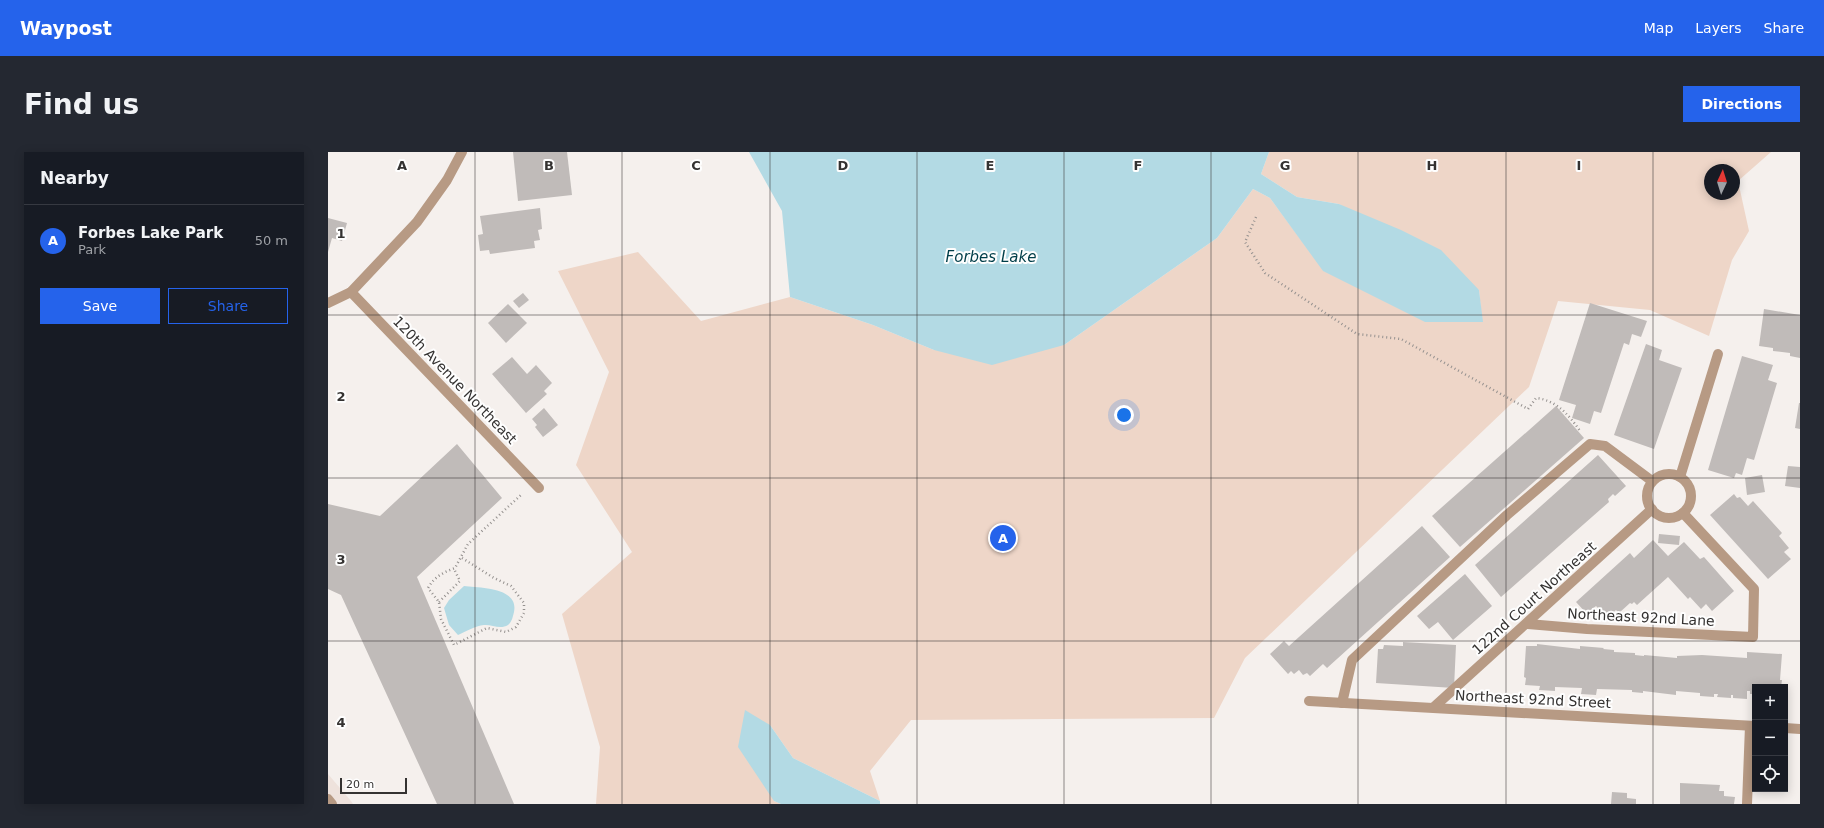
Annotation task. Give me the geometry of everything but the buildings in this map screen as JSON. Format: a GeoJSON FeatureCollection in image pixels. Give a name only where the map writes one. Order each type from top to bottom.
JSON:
{"type":"FeatureCollection","features":[{"type":"Feature","properties":{"kind":"street"},"geometry":{"type":"LineString","coordinates":[[328,303],[351,292],[417,222],[447,180],[462,152]]}},
{"type":"Feature","properties":{"kind":"street","name":"120th Avenue Northeast"},"geometry":{"type":"LineString","coordinates":[[351,292],[539,488]]}},
{"type":"Feature","properties":{"kind":"street"},"geometry":{"type":"LineString","coordinates":[[1680,477],[1718,354]]}},
{"type":"Feature","properties":{"kind":"street"},"geometry":{"type":"LineString","coordinates":[[1342,703],[1352,660],[1507,515],[1590,444],[1605,446],[1652,482]]}},
{"type":"Feature","properties":{"kind":"street"},"geometry":{"type":"LineString","coordinates":[[1665,474],[1673,474],[1680,477],[1690,487],[1691,494],[1688,508],[1677,517],[1663,517],[1652,509],[1647,496],[1648,488],[1658,477],[1665,474]]}},
{"type":"Feature","properties":{"kind":"street","name":"122nd Court Northeast"},"geometry":{"type":"LineString","coordinates":[[1434,707],[1528,624],[1652,509]]}},
{"type":"Feature","properties":{"kind":"street","name":"Northeast 92nd Lane"},"geometry":{"type":"LineString","coordinates":[[1528,624],[1587,629],[1752,637],[1754,589],[1683,513]]}},
{"type":"Feature","properties":{"kind":"street","name":"Northeast 92nd Street"},"geometry":{"type":"LineString","coordinates":[[1309,701],[1752,726]]}},
{"type":"Feature","properties":{"kind":"street"},"geometry":{"type":"LineString","coordinates":[[1788,728],[1800,729]]}},
{"type":"Feature","properties":{"kind":"street"},"geometry":{"type":"LineString","coordinates":[[1747,804],[1752,739]]}},
{"type":"Feature","properties":{"kind":"street"},"geometry":{"type":"LineString","coordinates":[[328,799],[332,804]]}},
{"type":"Feature","properties":{"kind":"path"},"geometry":{"type":"LineString","coordinates":[[1256,217],[1245,242],[1265,273],[1357,334],[1401,340],[1528,409],[1536,398],[1547,399],[1568,414],[1590,444]]}},
{"type":"Feature","properties":{"kind":"path"},"geometry":{"type":"LineString","coordinates":[[462,558],[494,578],[511,586],[524,603],[524,613],[516,628],[506,632],[487,628],[454,645],[441,619],[439,602],[428,588],[432,581],[454,569],[462,558],[468,544],[523,494]]}},
{"type":"Feature","properties":{"kind":"path"},"geometry":{"type":"LineString","coordinates":[[439,602],[460,581],[454,569]]}},
{"type":"Feature","properties":{"kind":"shaded area"},"geometry":{"type":"Polygon","coordinates":[[[1269,152],[1771,152],[1740,179],[1740,164],[1704,164],[1704,200],[1740,200],[1740,190],[1749,231],[1732,260],[1709,336],[1650,310],[1558,301],[1529,387],[1245,658],[1214,718],[911,720],[870,771],[880,801],[793,758],[770,725],[774,801],[781,804],[596,804],[600,747],[562,614],[632,552],[576,465],[609,372],[558,271],[638,252],[701,321],[790,297],[873,325],[934,350],[1064,345],[1217,238],[1253,189],[1270,198],[1324,271],[1482,322],[1479,290],[1339,204],[1297,197],[1261,174],[1269,152]]]}},
{"type":"Feature","properties":{"kind":"shaded area"},"geometry":{"type":"Polygon","coordinates":[[[328,774],[351,801],[353,804],[328,804],[328,774]]]}},
{"type":"Feature","properties":{"kind":"water","name":"Forbes Lake"},"geometry":{"type":"Polygon","coordinates":[[[749,152],[1269,152],[1261,174],[1297,197],[1339,204],[1401,230],[1441,250],[1479,290],[1483,322],[1425,322],[1323,271],[1270,198],[1253,189],[1217,238],[1064,345],[992,365],[934,350],[873,325],[790,297],[782,211],[749,152]]]}},
{"type":"Feature","properties":{"kind":"water"},"geometry":{"type":"Polygon","coordinates":[[[464,586],[497,590],[505,593],[511,598],[514,604],[514,612],[509,624],[502,627],[487,625],[481,626],[458,635],[449,625],[444,608],[449,600],[464,586]]]}},
{"type":"Feature","properties":{"kind":"water"},"geometry":{"type":"Polygon","coordinates":[[[745,710],[770,725],[793,758],[880,801],[880,804],[781,804],[774,801],[738,747],[745,710]]]}},
{"type":"Feature","properties":{"kind":"place","name":"Forbes Lake Park"},"geometry":{"type":"Point","coordinates":[1003,538]}}]}
